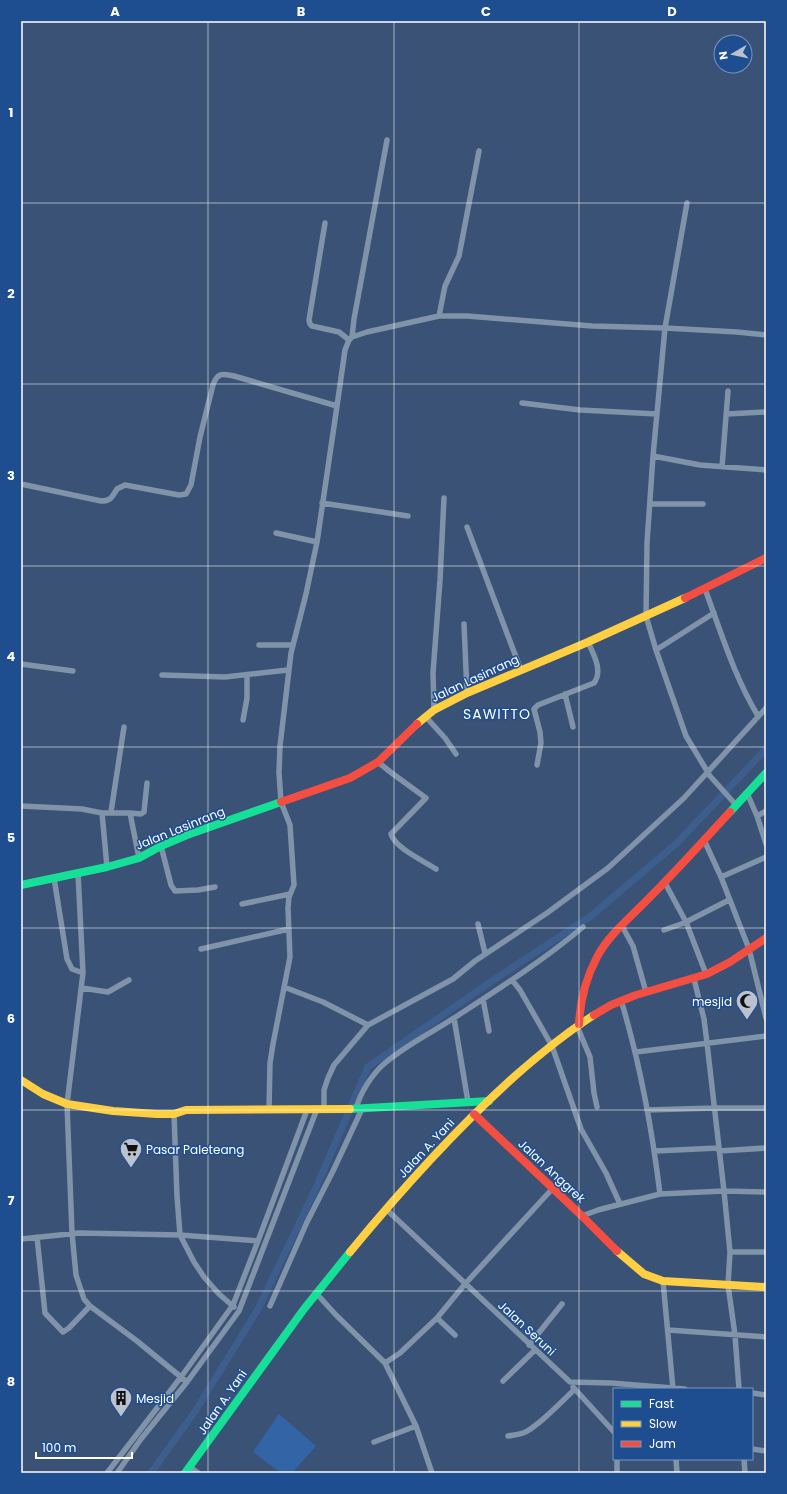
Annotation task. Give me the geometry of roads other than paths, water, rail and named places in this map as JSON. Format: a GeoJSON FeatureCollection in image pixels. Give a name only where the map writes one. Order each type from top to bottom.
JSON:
{"type":"FeatureCollection","features":[{"type":"Feature","properties":{"kind":"main road","name":"Jalan Lasinrang"},"geometry":{"type":"LineString","coordinates":[[21,885],[78,874],[140,858],[161,846],[187,835],[337,784],[378,762],[425,716],[434,710],[467,693],[588,642],[705,589],[766,558]]}},
{"type":"Feature","properties":{"kind":"main road"},"geometry":{"type":"LineString","coordinates":[[578,1025],[580,1004],[589,974],[601,950],[610,938],[704,840],[734,803],[747,793],[766,773]]}},
{"type":"Feature","properties":{"kind":"main road","name":"Jalan A. Yani"},"geometry":{"type":"LineString","coordinates":[[188,1470],[316,1293],[419,1171],[474,1114],[552,1046],[600,1010],[621,1000],[694,979],[706,974],[722,967],[766,938]]}},
{"type":"Feature","properties":{"kind":"main road"},"geometry":{"type":"LineString","coordinates":[[21,1080],[43,1094],[67,1104],[113,1111],[157,1114],[174,1114],[186,1110],[358,1109],[489,1101]]}},
{"type":"Feature","properties":{"kind":"main road","name":"Jalan Anggrek"},"geometry":{"type":"LineString","coordinates":[[474,1114],[582,1216]]}},
{"type":"Feature","properties":{"kind":"main road"},"geometry":{"type":"LineString","coordinates":[[582,1216],[612,1247],[644,1274],[663,1281],[766,1287]]}},
{"type":"Feature","properties":{"kind":"street"},"geometry":{"type":"LineString","coordinates":[[269,1110],[270,1063],[290,953],[288,908],[290,894],[294,885],[290,826],[281,802],[279,773],[280,746],[288,670],[317,542],[346,350],[354,319],[387,140]]}},
{"type":"Feature","properties":{"kind":"street"},"geometry":{"type":"LineString","coordinates":[[439,316],[445,286],[459,256],[479,151]]}},
{"type":"Feature","properties":{"kind":"street"},"geometry":{"type":"LineString","coordinates":[[687,204],[665,328],[653,456],[651,504],[647,543],[646,616],[656,650],[686,736],[709,774],[734,803]]}},
{"type":"Feature","properties":{"kind":"street"},"geometry":{"type":"LineString","coordinates":[[325,223],[309,320],[312,326],[339,332],[350,338],[366,332],[439,316],[467,316],[592,326],[665,328],[766,335]]}},
{"type":"Feature","properties":{"kind":"street"},"geometry":{"type":"LineString","coordinates":[[21,484],[101,501],[109,500],[117,488],[125,485],[179,495],[186,494],[191,486],[212,385],[215,379],[221,375],[226,374],[337,406]]}},
{"type":"Feature","properties":{"kind":"street"},"geometry":{"type":"LineString","coordinates":[[722,467],[728,391]]}},
{"type":"Feature","properties":{"kind":"street"},"geometry":{"type":"LineString","coordinates":[[522,403],[580,410],[657,414]]}},
{"type":"Feature","properties":{"kind":"street"},"geometry":{"type":"LineString","coordinates":[[727,414],[766,412]]}},
{"type":"Feature","properties":{"kind":"street"},"geometry":{"type":"LineString","coordinates":[[653,456],[722,467],[766,470]]}},
{"type":"Feature","properties":{"kind":"street"},"geometry":{"type":"LineString","coordinates":[[434,710],[433,673],[438,614],[444,498]]}},
{"type":"Feature","properties":{"kind":"street"},"geometry":{"type":"LineString","coordinates":[[322,503],[408,516]]}},
{"type":"Feature","properties":{"kind":"street"},"geometry":{"type":"LineString","coordinates":[[651,504],[704,504]]}},
{"type":"Feature","properties":{"kind":"street"},"geometry":{"type":"LineString","coordinates":[[467,527],[521,670]]}},
{"type":"Feature","properties":{"kind":"street"},"geometry":{"type":"LineString","coordinates":[[276,533],[317,542]]}},
{"type":"Feature","properties":{"kind":"street"},"geometry":{"type":"LineString","coordinates":[[705,589],[734,669],[745,694],[758,716]]}},
{"type":"Feature","properties":{"kind":"street"},"geometry":{"type":"LineString","coordinates":[[656,650],[714,613]]}},
{"type":"Feature","properties":{"kind":"street"},"geometry":{"type":"LineString","coordinates":[[464,624],[467,693]]}},
{"type":"Feature","properties":{"kind":"street"},"geometry":{"type":"LineString","coordinates":[[537,765],[541,744],[540,732],[534,709],[538,704],[594,683],[598,678],[598,668],[588,642]]}},
{"type":"Feature","properties":{"kind":"street"},"geometry":{"type":"LineString","coordinates":[[259,645],[293,645]]}},
{"type":"Feature","properties":{"kind":"street"},"geometry":{"type":"LineString","coordinates":[[21,664],[72,671]]}},
{"type":"Feature","properties":{"kind":"street"},"geometry":{"type":"LineString","coordinates":[[162,675],[225,677],[288,670]]}},
{"type":"Feature","properties":{"kind":"street"},"geometry":{"type":"LineString","coordinates":[[243,720],[248,698],[247,675]]}},
{"type":"Feature","properties":{"kind":"street"},"geometry":{"type":"LineString","coordinates":[[565,694],[573,727]]}},
{"type":"Feature","properties":{"kind":"street"},"geometry":{"type":"LineString","coordinates":[[118,1473],[141,1439],[187,1382],[239,1310],[324,1109],[324,1090],[334,1065],[368,1025],[453,979],[485,954],[547,913],[608,868],[709,774],[766,708]]}},
{"type":"Feature","properties":{"kind":"street"},"geometry":{"type":"LineString","coordinates":[[425,716],[445,738],[456,754]]}},
{"type":"Feature","properties":{"kind":"street"},"geometry":{"type":"LineString","coordinates":[[111,812],[124,727]]}},
{"type":"Feature","properties":{"kind":"street"},"geometry":{"type":"LineString","coordinates":[[378,762],[426,798],[391,834],[393,840],[402,848],[436,869]]}},
{"type":"Feature","properties":{"kind":"street"},"geometry":{"type":"LineString","coordinates":[[21,806],[141,814],[144,812],[147,784]]}},
{"type":"Feature","properties":{"kind":"street"},"geometry":{"type":"LineString","coordinates":[[747,793],[757,816],[766,844]]}},
{"type":"Feature","properties":{"kind":"street"},"geometry":{"type":"LineString","coordinates":[[102,812],[107,867]]}},
{"type":"Feature","properties":{"kind":"street"},"geometry":{"type":"LineString","coordinates":[[757,816],[766,812]]}},
{"type":"Feature","properties":{"kind":"street"},"geometry":{"type":"LineString","coordinates":[[130,813],[140,858]]}},
{"type":"Feature","properties":{"kind":"street"},"geometry":{"type":"LineString","coordinates":[[704,840],[721,877],[749,949],[766,1018]]}},
{"type":"Feature","properties":{"kind":"street"},"geometry":{"type":"LineString","coordinates":[[161,846],[171,885],[175,891],[198,890],[215,887]]}},
{"type":"Feature","properties":{"kind":"street"},"geometry":{"type":"LineString","coordinates":[[721,877],[766,857]]}},
{"type":"Feature","properties":{"kind":"street"},"geometry":{"type":"LineString","coordinates":[[78,874],[83,973],[67,1104],[72,1233],[76,1275],[84,1299],[90,1306],[137,1341],[187,1382]]}},
{"type":"Feature","properties":{"kind":"street"},"geometry":{"type":"LineString","coordinates":[[54,878],[67,959],[72,968],[83,973]]}},
{"type":"Feature","properties":{"kind":"street"},"geometry":{"type":"LineString","coordinates":[[664,883],[686,922],[706,974]]}},
{"type":"Feature","properties":{"kind":"street"},"geometry":{"type":"LineString","coordinates":[[242,904],[290,894]]}},
{"type":"Feature","properties":{"kind":"street"},"geometry":{"type":"LineString","coordinates":[[664,930],[686,922],[729,900]]}},
{"type":"Feature","properties":{"kind":"street"},"geometry":{"type":"LineString","coordinates":[[478,924],[485,954]]}},
{"type":"Feature","properties":{"kind":"street"},"geometry":{"type":"LineString","coordinates":[[622,926],[633,946],[646,992]]}},
{"type":"Feature","properties":{"kind":"street"},"geometry":{"type":"LineString","coordinates":[[270,1306],[307,1222],[333,1171],[358,1109],[358,1101],[367,1085],[384,1064],[404,1049],[512,980],[568,940],[583,927]]}},
{"type":"Feature","properties":{"kind":"street"},"geometry":{"type":"LineString","coordinates":[[201,949],[289,929]]}},
{"type":"Feature","properties":{"kind":"street"},"geometry":{"type":"LineString","coordinates":[[694,979],[704,1019],[724,1191],[730,1252],[728,1285],[735,1335],[739,1388]]}},
{"type":"Feature","properties":{"kind":"street"},"geometry":{"type":"LineString","coordinates":[[82,988],[108,992],[129,980]]}},
{"type":"Feature","properties":{"kind":"street"},"geometry":{"type":"LineString","coordinates":[[512,980],[520,990],[552,1046],[581,1129],[606,1173],[620,1204]]}},
{"type":"Feature","properties":{"kind":"street"},"geometry":{"type":"LineString","coordinates":[[284,988],[323,1002],[368,1025]]}},
{"type":"Feature","properties":{"kind":"street"},"geometry":{"type":"LineString","coordinates":[[483,999],[489,1031]]}},
{"type":"Feature","properties":{"kind":"street"},"geometry":{"type":"LineString","coordinates":[[621,1000],[636,1052],[655,1151],[660,1194]]}},
{"type":"Feature","properties":{"kind":"street"},"geometry":{"type":"LineString","coordinates":[[454,1018],[468,1102]]}},
{"type":"Feature","properties":{"kind":"street"},"geometry":{"type":"LineString","coordinates":[[578,1025],[590,1056],[597,1107]]}},
{"type":"Feature","properties":{"kind":"street"},"geometry":{"type":"LineString","coordinates":[[636,1052],[766,1036]]}},
{"type":"Feature","properties":{"kind":"street"},"geometry":{"type":"LineString","coordinates":[[647,1110],[766,1108]]}},
{"type":"Feature","properties":{"kind":"street"},"geometry":{"type":"LineString","coordinates":[[107,1473],[181,1377],[233,1305],[307,1110]]}},
{"type":"Feature","properties":{"kind":"street"},"geometry":{"type":"LineString","coordinates":[[174,1114],[180,1235],[194,1262],[204,1277],[219,1294],[239,1310]]}},
{"type":"Feature","properties":{"kind":"street"},"geometry":{"type":"LineString","coordinates":[[655,1151],[766,1148]]}},
{"type":"Feature","properties":{"kind":"street"},"geometry":{"type":"LineString","coordinates":[[384,1363],[400,1353],[437,1318],[465,1284],[552,1188]]}},
{"type":"Feature","properties":{"kind":"street","name":"Jalan Anggrek"},"geometry":{"type":"LineString","coordinates":[[582,1216],[598,1210],[660,1194],[724,1191],[766,1192]]}},
{"type":"Feature","properties":{"kind":"street","name":"Jalan Seruni"},"geometry":{"type":"LineString","coordinates":[[386,1209],[570,1382],[613,1431]]}},
{"type":"Feature","properties":{"kind":"street"},"geometry":{"type":"LineString","coordinates":[[21,1239],[72,1233],[180,1235],[258,1241]]}},
{"type":"Feature","properties":{"kind":"street"},"geometry":{"type":"LineString","coordinates":[[37,1237],[40,1278],[46,1315],[63,1332],[69,1328],[90,1306]]}},
{"type":"Feature","properties":{"kind":"street"},"geometry":{"type":"LineString","coordinates":[[730,1252],[766,1252]]}},
{"type":"Feature","properties":{"kind":"street"},"geometry":{"type":"LineString","coordinates":[[663,1281],[673,1388]]}},
{"type":"Feature","properties":{"kind":"street"},"geometry":{"type":"LineString","coordinates":[[316,1293],[384,1363],[416,1426],[432,1473]]}},
{"type":"Feature","properties":{"kind":"street"},"geometry":{"type":"LineString","coordinates":[[529,1345],[562,1304]]}},
{"type":"Feature","properties":{"kind":"street"},"geometry":{"type":"LineString","coordinates":[[437,1318],[455,1335]]}},
{"type":"Feature","properties":{"kind":"street"},"geometry":{"type":"LineString","coordinates":[[668,1330],[766,1337]]}},
{"type":"Feature","properties":{"kind":"street"},"geometry":{"type":"LineString","coordinates":[[503,1381],[535,1350]]}},
{"type":"Feature","properties":{"kind":"street"},"geometry":{"type":"LineString","coordinates":[[570,1382],[611,1383],[663,1388]]}},
{"type":"Feature","properties":{"kind":"street"},"geometry":{"type":"LineString","coordinates":[[508,1436],[523,1433],[529,1430],[546,1417],[575,1389]]}},
{"type":"Feature","properties":{"kind":"street"},"geometry":{"type":"LineString","coordinates":[[753,1393],[766,1395]]}},
{"type":"Feature","properties":{"kind":"street"},"geometry":{"type":"LineString","coordinates":[[152,1414],[158,1419]]}},
{"type":"Feature","properties":{"kind":"street"},"geometry":{"type":"LineString","coordinates":[[374,1442],[416,1426]]}},
{"type":"Feature","properties":{"kind":"street"},"geometry":{"type":"LineString","coordinates":[[753,1449],[766,1451]]}},
{"type":"Feature","properties":{"kind":"street"},"geometry":{"type":"LineString","coordinates":[[617,1460],[617,1473]]}},
{"type":"Feature","properties":{"kind":"street"},"geometry":{"type":"LineString","coordinates":[[676,1460],[676,1473]]}},
{"type":"Feature","properties":{"kind":"street"},"geometry":{"type":"LineString","coordinates":[[744,1460],[745,1473]]}},
{"type":"Feature","properties":{"kind":"street"},"geometry":{"type":"LineString","coordinates":[[188,1470],[198,1473]]}},
{"type":"Feature","properties":{"kind":"waterway"},"geometry":{"type":"LineString","coordinates":[[151,1473],[196,1410],[258,1309],[316,1188],[368,1067],[492,981],[591,916],[677,843],[766,749]]}},
{"type":"Feature","properties":{"kind":"place","name":"mesjid"},"geometry":{"type":"Point","coordinates":[747,1020]}},
{"type":"Feature","properties":{"kind":"place","name":"Pasar Paleteang"},"geometry":{"type":"Point","coordinates":[131,1168]}},
{"type":"Feature","properties":{"kind":"place","name":"Mesjid"},"geometry":{"type":"Point","coordinates":[121,1418]}},
{"type":"Feature","properties":{"kind":"district","name":"SAWITTO"},"geometry":{"type":"Point","coordinates":[497,714]}}]}
